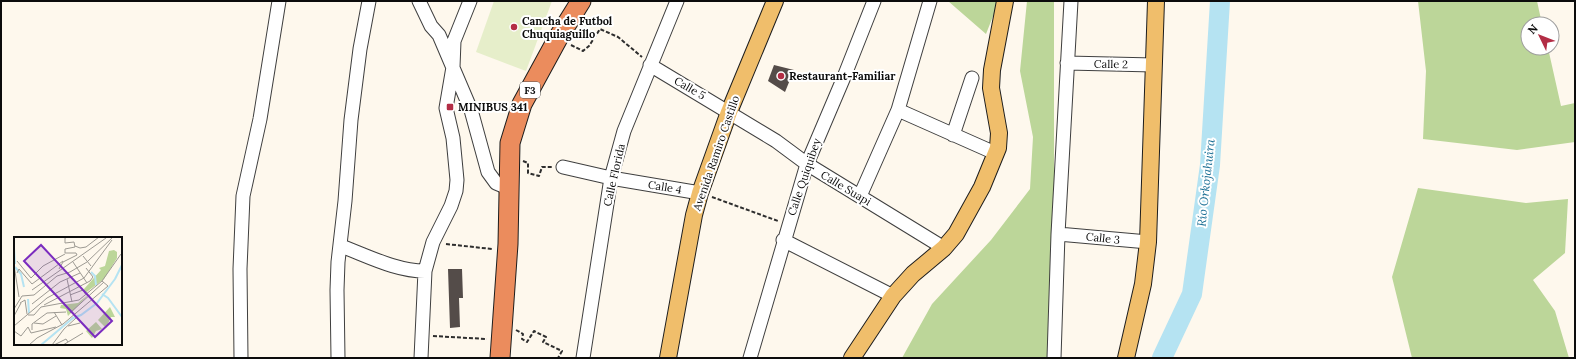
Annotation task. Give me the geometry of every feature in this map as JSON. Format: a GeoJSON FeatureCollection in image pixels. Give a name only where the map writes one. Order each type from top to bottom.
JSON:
{"type":"FeatureCollection","features":[{"type":"Feature","properties":{"kind":"highway","name":"F3"},"geometry":{"type":"LineString","coordinates":[[500,358],[508,244],[510,143],[522,104],[558,38],[581,1]]}},
{"type":"Feature","properties":{"kind":"main road","name":"Avenida Ramiro Castillo"},"geometry":{"type":"LineString","coordinates":[[668,358],[694,215],[700,193],[729,112],[775,1]]}},
{"type":"Feature","properties":{"kind":"main road"},"geometry":{"type":"LineString","coordinates":[[852,358],[893,296],[913,274],[944,248],[956,234],[982,188],[998,148],[999,134],[991,88],[992,70],[1005,1]]}},
{"type":"Feature","properties":{"kind":"main road"},"geometry":{"type":"LineString","coordinates":[[1126,358],[1143,284],[1148,242],[1156,1]]}},
{"type":"Feature","properties":{"kind":"street"},"geometry":{"type":"LineString","coordinates":[[241,358],[240,269],[243,196],[260,119],[279,1]]}},
{"type":"Feature","properties":{"kind":"street"},"geometry":{"type":"LineString","coordinates":[[338,358],[337,290],[351,120],[360,49],[369,1]]}},
{"type":"Feature","properties":{"kind":"street"},"geometry":{"type":"LineString","coordinates":[[419,1],[431,26],[439,35],[472,110],[488,172],[496,183],[508,188]]}},
{"type":"Feature","properties":{"kind":"street"},"geometry":{"type":"LineString","coordinates":[[421,358],[425,271],[433,242],[451,206],[456,191],[457,180],[453,138],[446,108],[453,67],[454,41],[470,1]]}},
{"type":"Feature","properties":{"kind":"street","name":"Calle Florida"},"geometry":{"type":"LineString","coordinates":[[583,358],[611,178],[624,131],[677,1]]}},
{"type":"Feature","properties":{"kind":"street","name":"Calle Quiquibey"},"geometry":{"type":"LineString","coordinates":[[750,358],[806,164],[844,77],[874,1]]}},
{"type":"Feature","properties":{"kind":"street"},"geometry":{"type":"LineString","coordinates":[[860,196],[898,110],[930,1]]}},
{"type":"Feature","properties":{"kind":"street"},"geometry":{"type":"LineString","coordinates":[[1054,358],[1058,234],[1071,1]]}},
{"type":"Feature","properties":{"kind":"street","name":"Calle 2"},"geometry":{"type":"LineString","coordinates":[[1067,63],[1154,65]]}},
{"type":"Feature","properties":{"kind":"street","name":"Calle 5"},"geometry":{"type":"LineString","coordinates":[[650,65],[729,112]]}},
{"type":"Feature","properties":{"kind":"street"},"geometry":{"type":"LineString","coordinates":[[953,135],[972,78]]}},
{"type":"Feature","properties":{"kind":"street"},"geometry":{"type":"LineString","coordinates":[[898,110],[995,153]]}},
{"type":"Feature","properties":{"kind":"street","name":"Calle Suapi"},"geometry":{"type":"LineString","coordinates":[[729,112],[776,141],[806,164],[944,248]]}},
{"type":"Feature","properties":{"kind":"street","name":"Calle 4"},"geometry":{"type":"LineString","coordinates":[[563,167],[611,178],[700,193]]}},
{"type":"Feature","properties":{"kind":"street","name":"Calle 3"},"geometry":{"type":"LineString","coordinates":[[1058,234],[1148,242]]}},
{"type":"Feature","properties":{"kind":"street"},"geometry":{"type":"LineString","coordinates":[[783,240],[893,296]]}},
{"type":"Feature","properties":{"kind":"street"},"geometry":{"type":"LineString","coordinates":[[341,246],[392,266],[415,271],[425,271]]}},
{"type":"Feature","properties":{"kind":"path"},"geometry":{"type":"LineString","coordinates":[[558,38],[583,51],[589,46],[600,29],[618,37],[650,65]]}},
{"type":"Feature","properties":{"kind":"path"},"geometry":{"type":"LineString","coordinates":[[510,159],[528,162],[528,173],[539,176],[542,167],[563,167]]}},
{"type":"Feature","properties":{"kind":"path"},"geometry":{"type":"LineString","coordinates":[[700,193],[788,224]]}},
{"type":"Feature","properties":{"kind":"path"},"geometry":{"type":"LineString","coordinates":[[433,242],[492,250]]}},
{"type":"Feature","properties":{"kind":"path"},"geometry":{"type":"LineString","coordinates":[[422,335],[519,331],[523,334],[522,339],[527,342],[534,330],[546,337],[543,342],[562,351],[558,358]]}},
{"type":"Feature","properties":{"kind":"green space","name":"Cancha de Futbol Chuquiaguillo"},"geometry":{"type":"Polygon","coordinates":[[[494,1],[552,1],[526,71],[476,52],[494,1]]]}},
{"type":"Feature","properties":{"kind":"green space"},"geometry":{"type":"Polygon","coordinates":[[[948,1],[999,1],[986,34],[948,1]]]}},
{"type":"Feature","properties":{"kind":"green space"},"geometry":{"type":"Polygon","coordinates":[[[1027,1],[1054,1],[1054,250],[1057,358],[902,358],[932,304],[991,240],[1030,189],[1033,137],[1020,71],[1027,1]]]}},
{"type":"Feature","properties":{"kind":"green space"},"geometry":{"type":"Polygon","coordinates":[[[1418,1],[1537,1],[1540,16],[1520,16],[1520,56],[1550,56],[1561,106],[1575,103],[1575,142],[1517,150],[1423,139],[1426,71],[1418,1]]]}},
{"type":"Feature","properties":{"kind":"green space"},"geometry":{"type":"Polygon","coordinates":[[[1418,188],[1526,203],[1568,199],[1565,253],[1533,280],[1555,311],[1569,358],[1412,358],[1392,277],[1418,188]]]}},
{"type":"Feature","properties":{"kind":"building","name":"Restaurant-Familiar"},"geometry":{"type":"Polygon","coordinates":[[[774,65],[794,70],[785,92],[768,81],[774,65]]]}},
{"type":"Feature","properties":{"kind":"building"},"geometry":{"type":"Polygon","coordinates":[[[448,269],[462,269],[463,298],[459,298],[460,327],[450,328],[448,269]]]}},
{"type":"Feature","properties":{"kind":"waterway","name":"Río Orkojahuira"},"geometry":{"type":"LineString","coordinates":[[1162,358],[1192,294],[1210,165],[1220,1]]}},
{"type":"Feature","properties":{"kind":"place","name":"Cancha de Futbol Chuquiaguillo"},"geometry":{"type":"Point","coordinates":[514,27]}},
{"type":"Feature","properties":{"kind":"place","name":"Restaurant-Familiar"},"geometry":{"type":"Point","coordinates":[781,76]}},
{"type":"Feature","properties":{"kind":"place","name":"MINIBUS 341"},"geometry":{"type":"Point","coordinates":[450,107]}}]}
